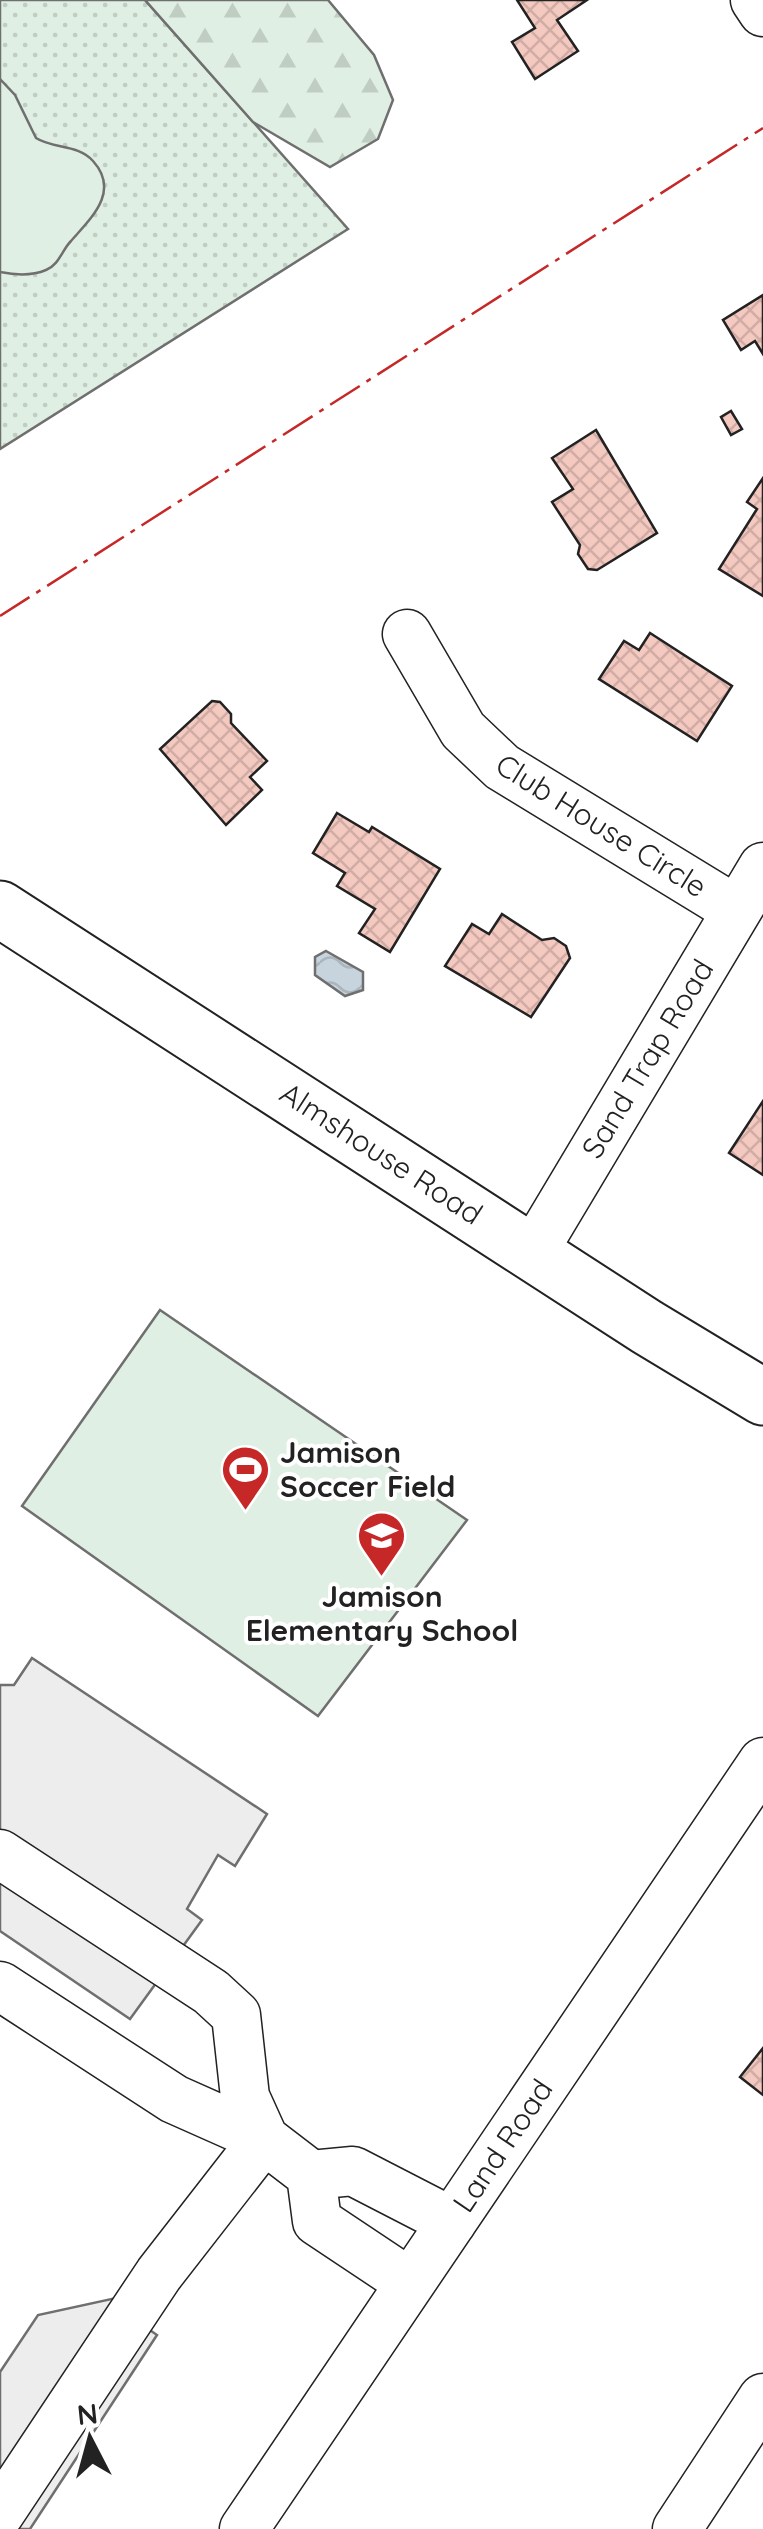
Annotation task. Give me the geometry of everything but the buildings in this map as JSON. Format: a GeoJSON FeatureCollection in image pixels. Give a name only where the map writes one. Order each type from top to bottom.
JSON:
{"type":"FeatureCollection","features":[{"type":"Feature","properties":{"kind":"main road","name":"Almshouse Road"},"geometry":{"type":"LineString","coordinates":[[0,909],[763,1396]]}},
{"type":"Feature","properties":{"kind":"street"},"geometry":{"type":"LineString","coordinates":[[755,0],[763,12]]}},
{"type":"Feature","properties":{"kind":"street","name":"Club House Circle"},"geometry":{"type":"LineString","coordinates":[[407,634],[450,713],[490,757],[736,910]]}},
{"type":"Feature","properties":{"kind":"street","name":"Sand Trap Road"},"geometry":{"type":"LineString","coordinates":[[533,1252],[763,867]]}},
{"type":"Feature","properties":{"kind":"street","name":"Land Road"},"geometry":{"type":"LineString","coordinates":[[244,2529],[763,1762]]}},
{"type":"Feature","properties":{"kind":"street"},"geometry":{"type":"LineString","coordinates":[[0,1854],[210,1992],[236,2015],[245,2097],[264,2138]]}},
{"type":"Feature","properties":{"kind":"street"},"geometry":{"type":"LineString","coordinates":[[0,1986],[174,2099],[264,2138],[310,2175],[317,2221],[410,2283]]}},
{"type":"Feature","properties":{"kind":"street"},"geometry":{"type":"LineString","coordinates":[[0,2513],[159,2274],[264,2138]]}},
{"type":"Feature","properties":{"kind":"street"},"geometry":{"type":"LineString","coordinates":[[310,2175],[354,2170],[452,2222]]}},
{"type":"Feature","properties":{"kind":"street"},"geometry":{"type":"LineString","coordinates":[[677,2529],[763,2398]]}},
{"type":"Feature","properties":{"kind":"green space"},"geometry":{"type":"Polygon","coordinates":[[[0,0],[145,0],[348,229],[0,449],[0,0]]]}},
{"type":"Feature","properties":{"kind":"green space"},"geometry":{"type":"Polygon","coordinates":[[[145,0],[328,0],[374,55],[393,100],[378,139],[330,167],[253,122],[145,0]]]}},
{"type":"Feature","properties":{"kind":"green space"},"geometry":{"type":"Polygon","coordinates":[[[0,79],[15,95],[36,138],[87,156],[101,172],[104,183],[94,214],[54,265],[35,273],[0,272],[0,79]]]}},
{"type":"Feature","properties":{"kind":"green space","name":"Jamison Soccer Field"},"geometry":{"type":"Polygon","coordinates":[[[160,1310],[467,1520],[318,1716],[22,1506],[160,1310]]]}},
{"type":"Feature","properties":{"kind":"shaded area"},"geometry":{"type":"Polygon","coordinates":[[[32,1658],[267,1814],[235,1866],[218,1855],[187,1909],[202,1920],[130,2019],[0,1931],[0,1685],[14,1685],[32,1658]]]}},
{"type":"Feature","properties":{"kind":"shaded area"},"geometry":{"type":"Polygon","coordinates":[[[148,2291],[131,2317],[157,2335],[30,2529],[0,2529],[0,2372],[38,2315],[148,2291]]]}},
{"type":"Feature","properties":{"kind":"water"},"geometry":{"type":"Polygon","coordinates":[[[326,951],[363,972],[363,990],[345,996],[315,975],[315,957],[326,951]]]}},
{"type":"Feature","properties":{"kind":"power"},"geometry":{"type":"LineString","coordinates":[[0,616],[763,128]]}},
{"type":"Feature","properties":{"kind":"place","name":"Jamison Soccer Field"},"geometry":{"type":"Point","coordinates":[245,1512]}},
{"type":"Feature","properties":{"kind":"place","name":"Jamison Elementary School"},"geometry":{"type":"Point","coordinates":[382,1578]}}]}
